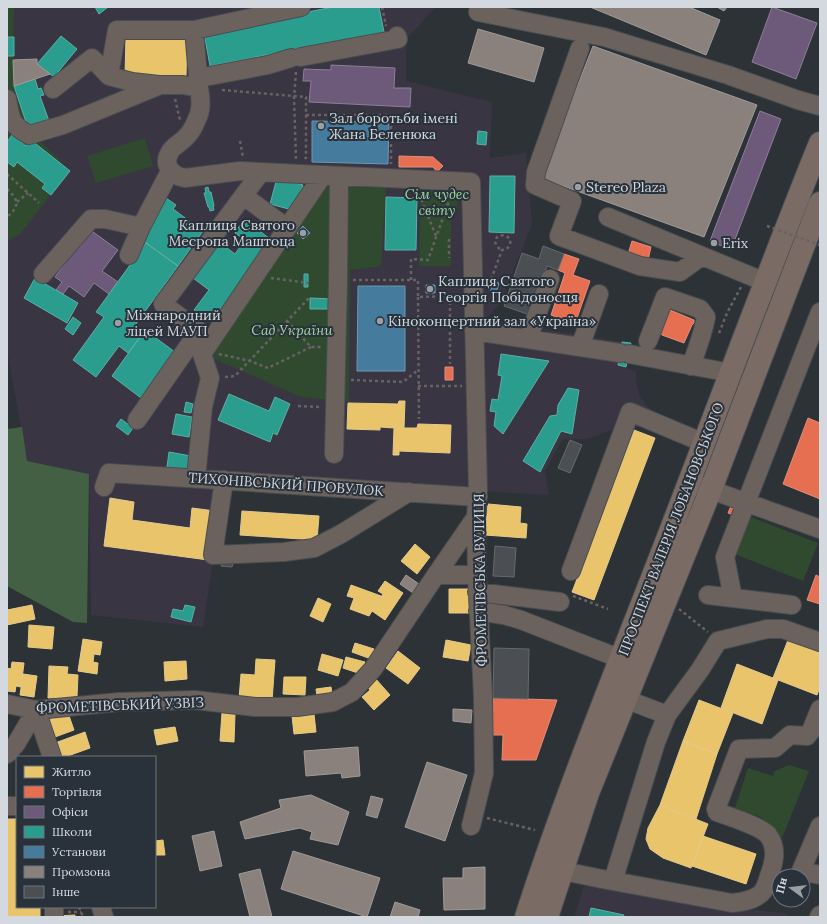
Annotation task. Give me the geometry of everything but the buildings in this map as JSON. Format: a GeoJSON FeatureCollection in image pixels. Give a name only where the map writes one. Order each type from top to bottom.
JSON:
{"type":"FeatureCollection","features":[{"type":"Feature","properties":{"kind":"main road","name":"ПРОСПЕКТ ВАЛЕРІЯ ЛОБАНОВСЬКОГО"},"geometry":{"type":"LineString","coordinates":[[526,917],[569,792],[731,373],[756,278],[813,178],[820,143]]}},
{"type":"Feature","properties":{"kind":"main road","name":"ПРОСПЕКТ ВАЛЕРІЯ ЛОБАНОВСЬКОГО"},"geometry":{"type":"LineString","coordinates":[[547,917],[588,793],[711,489],[820,203]]}},
{"type":"Feature","properties":{"kind":"street"},"geometry":{"type":"LineString","coordinates":[[109,76],[117,30],[194,30],[302,7]]}},
{"type":"Feature","properties":{"kind":"street"},"geometry":{"type":"LineString","coordinates":[[478,12],[604,37],[728,75],[820,106]]}},
{"type":"Feature","properties":{"kind":"street"},"geometry":{"type":"LineString","coordinates":[[129,255],[141,226],[170,171],[167,162],[170,151],[186,137],[197,120],[202,103],[194,30]]}},
{"type":"Feature","properties":{"kind":"street"},"geometry":{"type":"LineString","coordinates":[[7,99],[10,119],[17,128],[29,135],[63,125],[166,89],[199,83],[296,57],[398,40],[392,34]]}},
{"type":"Feature","properties":{"kind":"street"},"geometry":{"type":"LineString","coordinates":[[580,48],[536,172],[535,185],[572,202],[560,236],[640,266],[680,272],[702,256]]}},
{"type":"Feature","properties":{"kind":"street"},"geometry":{"type":"LineString","coordinates":[[53,89],[92,58],[109,76],[166,89]]}},
{"type":"Feature","properties":{"kind":"street","name":"ФРОМЕТІВСЬКА ВУЛИЦЯ"},"geometry":{"type":"LineString","coordinates":[[170,171],[178,177],[185,178],[240,172],[261,172],[471,182],[478,497],[476,517],[477,583],[483,696],[484,773],[472,820]]}},
{"type":"Feature","properties":{"kind":"street"},"geometry":{"type":"LineString","coordinates":[[137,420],[199,331],[163,304],[261,172]]}},
{"type":"Feature","properties":{"kind":"street"},"geometry":{"type":"LineString","coordinates":[[196,478],[203,407],[210,378],[202,354],[287,228],[331,176]]}},
{"type":"Feature","properties":{"kind":"street"},"geometry":{"type":"LineString","coordinates":[[331,176],[338,280],[334,454]]}},
{"type":"Feature","properties":{"kind":"street"},"geometry":{"type":"LineString","coordinates":[[244,196],[287,228]]}},
{"type":"Feature","properties":{"kind":"street"},"geometry":{"type":"LineString","coordinates":[[608,216],[756,278]]}},
{"type":"Feature","properties":{"kind":"street"},"geometry":{"type":"LineString","coordinates":[[43,274],[91,219],[105,219],[141,226]]}},
{"type":"Feature","properties":{"kind":"street"},"geometry":{"type":"LineString","coordinates":[[528,339],[550,279]]}},
{"type":"Feature","properties":{"kind":"street"},"geometry":{"type":"LineString","coordinates":[[580,347],[600,294]]}},
{"type":"Feature","properties":{"kind":"street"},"geometry":{"type":"LineString","coordinates":[[648,341],[665,297],[700,310],[706,317],[701,341],[691,366]]}},
{"type":"Feature","properties":{"kind":"street"},"geometry":{"type":"LineString","coordinates":[[733,598],[725,557],[820,314]]}},
{"type":"Feature","properties":{"kind":"street"},"geometry":{"type":"LineString","coordinates":[[474,331],[625,354],[731,373]]}},
{"type":"Feature","properties":{"kind":"street"},"geometry":{"type":"LineString","coordinates":[[571,571],[630,412],[704,443]]}},
{"type":"Feature","properties":{"kind":"street","name":"ТИХОНІВСЬКИЙ ПРОВУЛОК"},"geometry":{"type":"LineString","coordinates":[[104,487],[109,473],[478,497]]}},
{"type":"Feature","properties":{"kind":"street"},"geometry":{"type":"LineString","coordinates":[[224,480],[213,555],[284,552],[314,548],[341,534],[409,492]]}},
{"type":"Feature","properties":{"kind":"street"},"geometry":{"type":"LineString","coordinates":[[689,482],[820,529]]}},
{"type":"Feature","properties":{"kind":"street","name":"ФРОМЕТІВСЬКИЙ УЗВІЗ"},"geometry":{"type":"LineString","coordinates":[[7,704],[36,710],[119,702],[195,700],[255,707],[297,707],[333,702],[352,692],[373,669],[476,517]]}},
{"type":"Feature","properties":{"kind":"street"},"geometry":{"type":"LineString","coordinates":[[436,575],[565,599]]}},
{"type":"Feature","properties":{"kind":"street"},"geometry":{"type":"LineString","coordinates":[[708,595],[792,605]]}},
{"type":"Feature","properties":{"kind":"street"},"geometry":{"type":"LineString","coordinates":[[478,611],[504,615],[522,620],[621,659]]}},
{"type":"Feature","properties":{"kind":"street"},"geometry":{"type":"LineString","coordinates":[[613,881],[656,742],[667,715],[700,670],[718,641],[767,628],[783,629],[820,642]]}},
{"type":"Feature","properties":{"kind":"street"},"geometry":{"type":"LineString","coordinates":[[625,699],[667,715]]}},
{"type":"Feature","properties":{"kind":"street"},"geometry":{"type":"LineString","coordinates":[[562,870],[732,903],[747,901],[759,895],[765,888],[774,861],[772,843],[768,835],[758,828],[718,812],[716,809],[739,749],[775,748],[790,735],[807,736],[811,731],[820,709]]}},
{"type":"Feature","properties":{"kind":"street"},"geometry":{"type":"LineString","coordinates":[[7,754],[16,744],[36,710]]}},
{"type":"Feature","properties":{"kind":"street"},"geometry":{"type":"LineString","coordinates":[[36,710],[52,756]]}},
{"type":"Feature","properties":{"kind":"street"},"geometry":{"type":"LineString","coordinates":[[820,826],[801,871],[820,875]]}},
{"type":"Feature","properties":{"kind":"path"},"geometry":{"type":"LineString","coordinates":[[382,7],[392,34]]}},
{"type":"Feature","properties":{"kind":"path"},"geometry":{"type":"LineString","coordinates":[[199,83],[306,97],[306,158]]}},
{"type":"Feature","properties":{"kind":"path"},"geometry":{"type":"LineString","coordinates":[[166,89],[178,114]]}},
{"type":"Feature","properties":{"kind":"path"},"geometry":{"type":"LineString","coordinates":[[294,96],[296,174]]}},
{"type":"Feature","properties":{"kind":"path"},"geometry":{"type":"LineString","coordinates":[[306,115],[391,115],[390,165]]}},
{"type":"Feature","properties":{"kind":"path"},"geometry":{"type":"LineString","coordinates":[[7,174],[38,203]]}},
{"type":"Feature","properties":{"kind":"path"},"geometry":{"type":"LineString","coordinates":[[411,280],[411,259],[428,260],[456,182]]}},
{"type":"Feature","properties":{"kind":"path"},"geometry":{"type":"LineString","coordinates":[[7,189],[15,197],[17,202]]}},
{"type":"Feature","properties":{"kind":"path"},"geometry":{"type":"LineString","coordinates":[[418,192],[436,236]]}},
{"type":"Feature","properties":{"kind":"path"},"geometry":{"type":"LineString","coordinates":[[7,218],[14,210],[17,202],[28,193]]}},
{"type":"Feature","properties":{"kind":"path"},"geometry":{"type":"LineString","coordinates":[[767,226],[820,245]]}},
{"type":"Feature","properties":{"kind":"path"},"geometry":{"type":"LineString","coordinates":[[500,235],[508,237],[510,241],[510,245],[506,249],[502,250],[496,247],[495,241],[500,235]]}},
{"type":"Feature","properties":{"kind":"path"},"geometry":{"type":"LineString","coordinates":[[452,241],[449,239],[449,258],[452,255]]}},
{"type":"Feature","properties":{"kind":"path"},"geometry":{"type":"LineString","coordinates":[[489,241],[495,241]]}},
{"type":"Feature","properties":{"kind":"path"},"geometry":{"type":"LineString","coordinates":[[488,288],[502,250]]}},
{"type":"Feature","properties":{"kind":"path"},"geometry":{"type":"LineString","coordinates":[[255,275],[310,283]]}},
{"type":"Feature","properties":{"kind":"path"},"geometry":{"type":"LineString","coordinates":[[719,334],[727,313],[756,278]]}},
{"type":"Feature","properties":{"kind":"path"},"geometry":{"type":"LineString","coordinates":[[338,280],[418,280],[419,419]]}},
{"type":"Feature","properties":{"kind":"path"},"geometry":{"type":"LineString","coordinates":[[450,296],[450,364]]}},
{"type":"Feature","properties":{"kind":"path"},"geometry":{"type":"LineString","coordinates":[[418,297],[465,296]]}},
{"type":"Feature","properties":{"kind":"path"},"geometry":{"type":"LineString","coordinates":[[210,378],[235,376],[310,297]]}},
{"type":"Feature","properties":{"kind":"path"},"geometry":{"type":"LineString","coordinates":[[210,342],[217,353],[250,361],[268,368],[312,347],[287,321]]}},
{"type":"Feature","properties":{"kind":"path"},"geometry":{"type":"LineString","coordinates":[[336,379],[403,382],[418,370]]}},
{"type":"Feature","properties":{"kind":"path"},"geometry":{"type":"LineString","coordinates":[[418,386],[453,386]]}},
{"type":"Feature","properties":{"kind":"path"},"geometry":{"type":"LineString","coordinates":[[298,406],[335,408]]}},
{"type":"Feature","properties":{"kind":"path"},"geometry":{"type":"LineString","coordinates":[[565,599],[608,609]]}},
{"type":"Feature","properties":{"kind":"path"},"geometry":{"type":"LineString","coordinates":[[678,609],[687,614],[718,641]]}},
{"type":"Feature","properties":{"kind":"path"},"geometry":{"type":"LineString","coordinates":[[472,820],[535,830]]}},
{"type":"Feature","properties":{"kind":"shaded area"},"geometry":{"type":"Polygon","coordinates":[[[7,7],[436,7],[406,39],[406,81],[492,102],[490,158],[526,153],[532,224],[500,304],[485,319],[622,342],[618,365],[636,372],[636,380],[640,397],[646,405],[655,412],[653,419],[621,426],[588,439],[563,439],[545,471],[549,495],[226,474],[203,627],[91,615],[89,474],[27,461],[7,350],[7,7]]]}},
{"type":"Feature","properties":{"kind":"shaded area"},"geometry":{"type":"Polygon","coordinates":[[[584,886],[787,913],[787,917],[574,917],[584,886]]]}},
{"type":"Feature","properties":{"kind":"green space"},"geometry":{"type":"Polygon","coordinates":[[[7,7],[14,7],[13,60],[28,128],[70,171],[19,235],[7,241],[7,7]]]}},
{"type":"Feature","properties":{"kind":"green space"},"geometry":{"type":"Polygon","coordinates":[[[145,138],[153,166],[96,183],[87,156],[145,138]]]}},
{"type":"Feature","properties":{"kind":"green space","name":"Сад України"},"geometry":{"type":"Polygon","coordinates":[[[323,182],[386,185],[381,266],[350,270],[349,402],[301,397],[208,356],[323,182]]]}},
{"type":"Feature","properties":{"kind":"green space","name":"Сім чудес світу"},"geometry":{"type":"Polygon","coordinates":[[[421,185],[458,186],[457,210],[451,211],[451,266],[419,266],[421,185]]]}},
{"type":"Feature","properties":{"kind":"green space"},"geometry":{"type":"Polygon","coordinates":[[[22,427],[27,461],[89,474],[87,623],[73,622],[7,586],[7,429],[22,427]]]}},
{"type":"Feature","properties":{"kind":"green space"},"geometry":{"type":"Polygon","coordinates":[[[750,517],[818,543],[803,581],[735,554],[750,517]]]}},
{"type":"Feature","properties":{"kind":"green space"},"geometry":{"type":"Polygon","coordinates":[[[789,765],[809,771],[782,838],[761,817],[735,808],[748,768],[773,776],[775,771],[789,765]]]}},
{"type":"Feature","properties":{"kind":"place","name":"Зал боротьби імені Жана Беленюка"},"geometry":{"type":"Point","coordinates":[321,126]}},
{"type":"Feature","properties":{"kind":"place","name":"Stereo Plaza"},"geometry":{"type":"Point","coordinates":[578,187]}},
{"type":"Feature","properties":{"kind":"place","name":"Каплиця Святого Месропа Маштоца"},"geometry":{"type":"Point","coordinates":[303,233]}},
{"type":"Feature","properties":{"kind":"place","name":"Erix"},"geometry":{"type":"Point","coordinates":[714,243]}},
{"type":"Feature","properties":{"kind":"place","name":"Каплиця Святого Георгія Побідоносця"},"geometry":{"type":"Point","coordinates":[430,289]}},
{"type":"Feature","properties":{"kind":"place","name":"Кіноконцертний зал «Україна»"},"geometry":{"type":"Point","coordinates":[380,321]}},
{"type":"Feature","properties":{"kind":"place","name":"Міжнародний ліцей МАУП"},"geometry":{"type":"Point","coordinates":[118,323]}}]}
